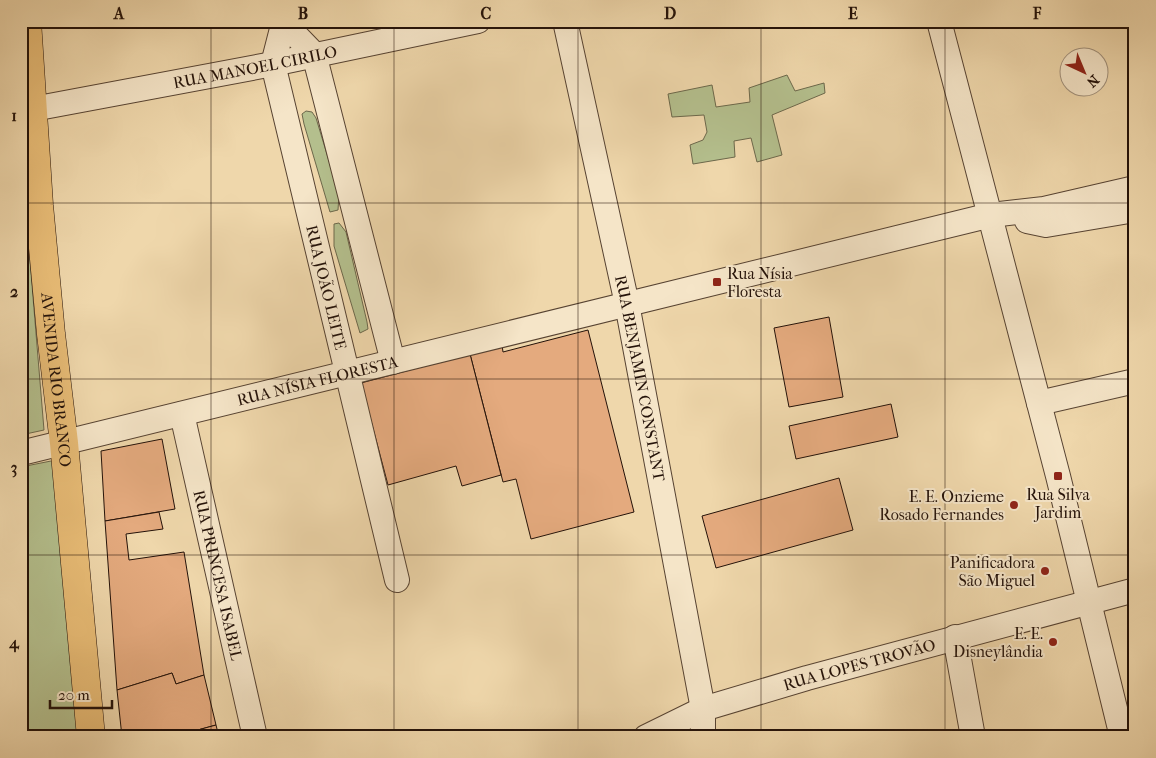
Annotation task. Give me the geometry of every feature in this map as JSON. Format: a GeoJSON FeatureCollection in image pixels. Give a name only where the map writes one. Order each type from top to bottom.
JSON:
{"type":"FeatureCollection","features":[{"type":"Feature","properties":{"kind":"main road","name":"AVENIDA RIO BRANCO"},"geometry":{"type":"LineString","coordinates":[[27,21],[50,324],[64,443],[92,737]]}},
{"type":"Feature","properties":{"kind":"street","name":"RUA MANOEL CIRILO"},"geometry":{"type":"LineString","coordinates":[[33,109],[273,64],[478,21]]}},
{"type":"Feature","properties":{"kind":"street","name":"RUA BENJAMIN CONSTANT"},"geometry":{"type":"LineString","coordinates":[[565,21],[626,304],[703,709],[703,737]]}},
{"type":"Feature","properties":{"kind":"street"},"geometry":{"type":"LineString","coordinates":[[939,21],[1090,601],[1122,737]]}},
{"type":"Feature","properties":{"kind":"street","name":"RUA JOÃO LEITE"},"geometry":{"type":"LineString","coordinates":[[284,22],[314,54],[393,362]]}},
{"type":"Feature","properties":{"kind":"street","name":"RUA JOÃO LEITE"},"geometry":{"type":"LineString","coordinates":[[284,22],[273,64],[397,580]]}},
{"type":"Feature","properties":{"kind":"street","name":"RUA NÍSIA FLORESTA"},"geometry":{"type":"LineString","coordinates":[[21,453],[991,215],[1044,209],[1135,188]]}},
{"type":"Feature","properties":{"kind":"street","name":"RUA NÍSIA FLORESTA"},"geometry":{"type":"LineString","coordinates":[[991,215],[1046,225],[1135,210]]}},
{"type":"Feature","properties":{"kind":"street"},"geometry":{"type":"LineString","coordinates":[[1039,402],[1135,381]]}},
{"type":"Feature","properties":{"kind":"street","name":"RUA PRINCESA ISABEL"},"geometry":{"type":"LineString","coordinates":[[182,414],[255,737]]}},
{"type":"Feature","properties":{"kind":"street","name":"RUA LOPES TROVÃO"},"geometry":{"type":"LineString","coordinates":[[646,737],[703,709],[955,637],[1135,590]]}},
{"type":"Feature","properties":{"kind":"street"},"geometry":{"type":"LineString","coordinates":[[955,637],[973,737]]}},
{"type":"Feature","properties":{"kind":"green space"},"geometry":{"type":"Polygon","coordinates":[[[787,75],[795,91],[824,83],[825,93],[772,115],[782,155],[757,162],[751,138],[734,141],[735,157],[693,164],[690,145],[703,140],[707,132],[704,115],[672,117],[668,94],[712,85],[716,107],[750,102],[749,88],[787,75]]]}},
{"type":"Feature","properties":{"kind":"green space"},"geometry":{"type":"Polygon","coordinates":[[[306,111],[312,112],[316,118],[339,194],[338,210],[330,212],[304,124],[302,114],[306,111]]]}},
{"type":"Feature","properties":{"kind":"green space"},"geometry":{"type":"Polygon","coordinates":[[[21,152],[44,430],[21,435],[21,152]]]}},
{"type":"Feature","properties":{"kind":"green space"},"geometry":{"type":"Polygon","coordinates":[[[339,223],[346,232],[367,322],[368,329],[360,333],[334,246],[334,224],[339,223]]]}},
{"type":"Feature","properties":{"kind":"green space"},"geometry":{"type":"Polygon","coordinates":[[[51,461],[59,468],[84,737],[21,737],[21,467],[51,461]]]}},
{"type":"Feature","properties":{"kind":"building"},"geometry":{"type":"Polygon","coordinates":[[[829,317],[843,397],[789,407],[774,328],[829,317]]]}},
{"type":"Feature","properties":{"kind":"building"},"geometry":{"type":"Polygon","coordinates":[[[588,330],[634,512],[531,539],[516,479],[503,482],[470,354],[502,345],[503,352],[588,330]]]}},
{"type":"Feature","properties":{"kind":"building"},"geometry":{"type":"Polygon","coordinates":[[[470,354],[501,475],[462,486],[456,466],[388,485],[361,383],[470,354]]]}},
{"type":"Feature","properties":{"kind":"building"},"geometry":{"type":"Polygon","coordinates":[[[891,404],[898,437],[796,459],[789,426],[891,404]]]}},
{"type":"Feature","properties":{"kind":"building"},"geometry":{"type":"Polygon","coordinates":[[[162,439],[175,509],[105,521],[101,451],[162,439]]]}},
{"type":"Feature","properties":{"kind":"building"},"geometry":{"type":"Polygon","coordinates":[[[839,478],[853,530],[716,568],[702,516],[839,478]]]}},
{"type":"Feature","properties":{"kind":"building"},"geometry":{"type":"Polygon","coordinates":[[[159,512],[163,529],[126,534],[129,560],[184,552],[204,675],[176,684],[172,673],[117,690],[105,521],[159,512]]]}},
{"type":"Feature","properties":{"kind":"building"},"geometry":{"type":"Polygon","coordinates":[[[172,673],[176,684],[204,675],[216,725],[172,737],[122,737],[117,690],[172,673]]]}},
{"type":"Feature","properties":{"kind":"building"},"geometry":{"type":"Polygon","coordinates":[[[216,725],[219,737],[172,737],[216,725]]]}},
{"type":"Feature","properties":{"kind":"place","name":"Rua Nísia Floresta"},"geometry":{"type":"Point","coordinates":[717,282]}},
{"type":"Feature","properties":{"kind":"place","name":"Rua Silva Jardim"},"geometry":{"type":"Point","coordinates":[1058,476]}},
{"type":"Feature","properties":{"kind":"place","name":"E. E. Onzieme Rosado Fernandes"},"geometry":{"type":"Point","coordinates":[1014,505]}},
{"type":"Feature","properties":{"kind":"place","name":"Panificadora São Miguel"},"geometry":{"type":"Point","coordinates":[1045,571]}},
{"type":"Feature","properties":{"kind":"place","name":"E. E. Disneylândia"},"geometry":{"type":"Point","coordinates":[1053,642]}}]}
